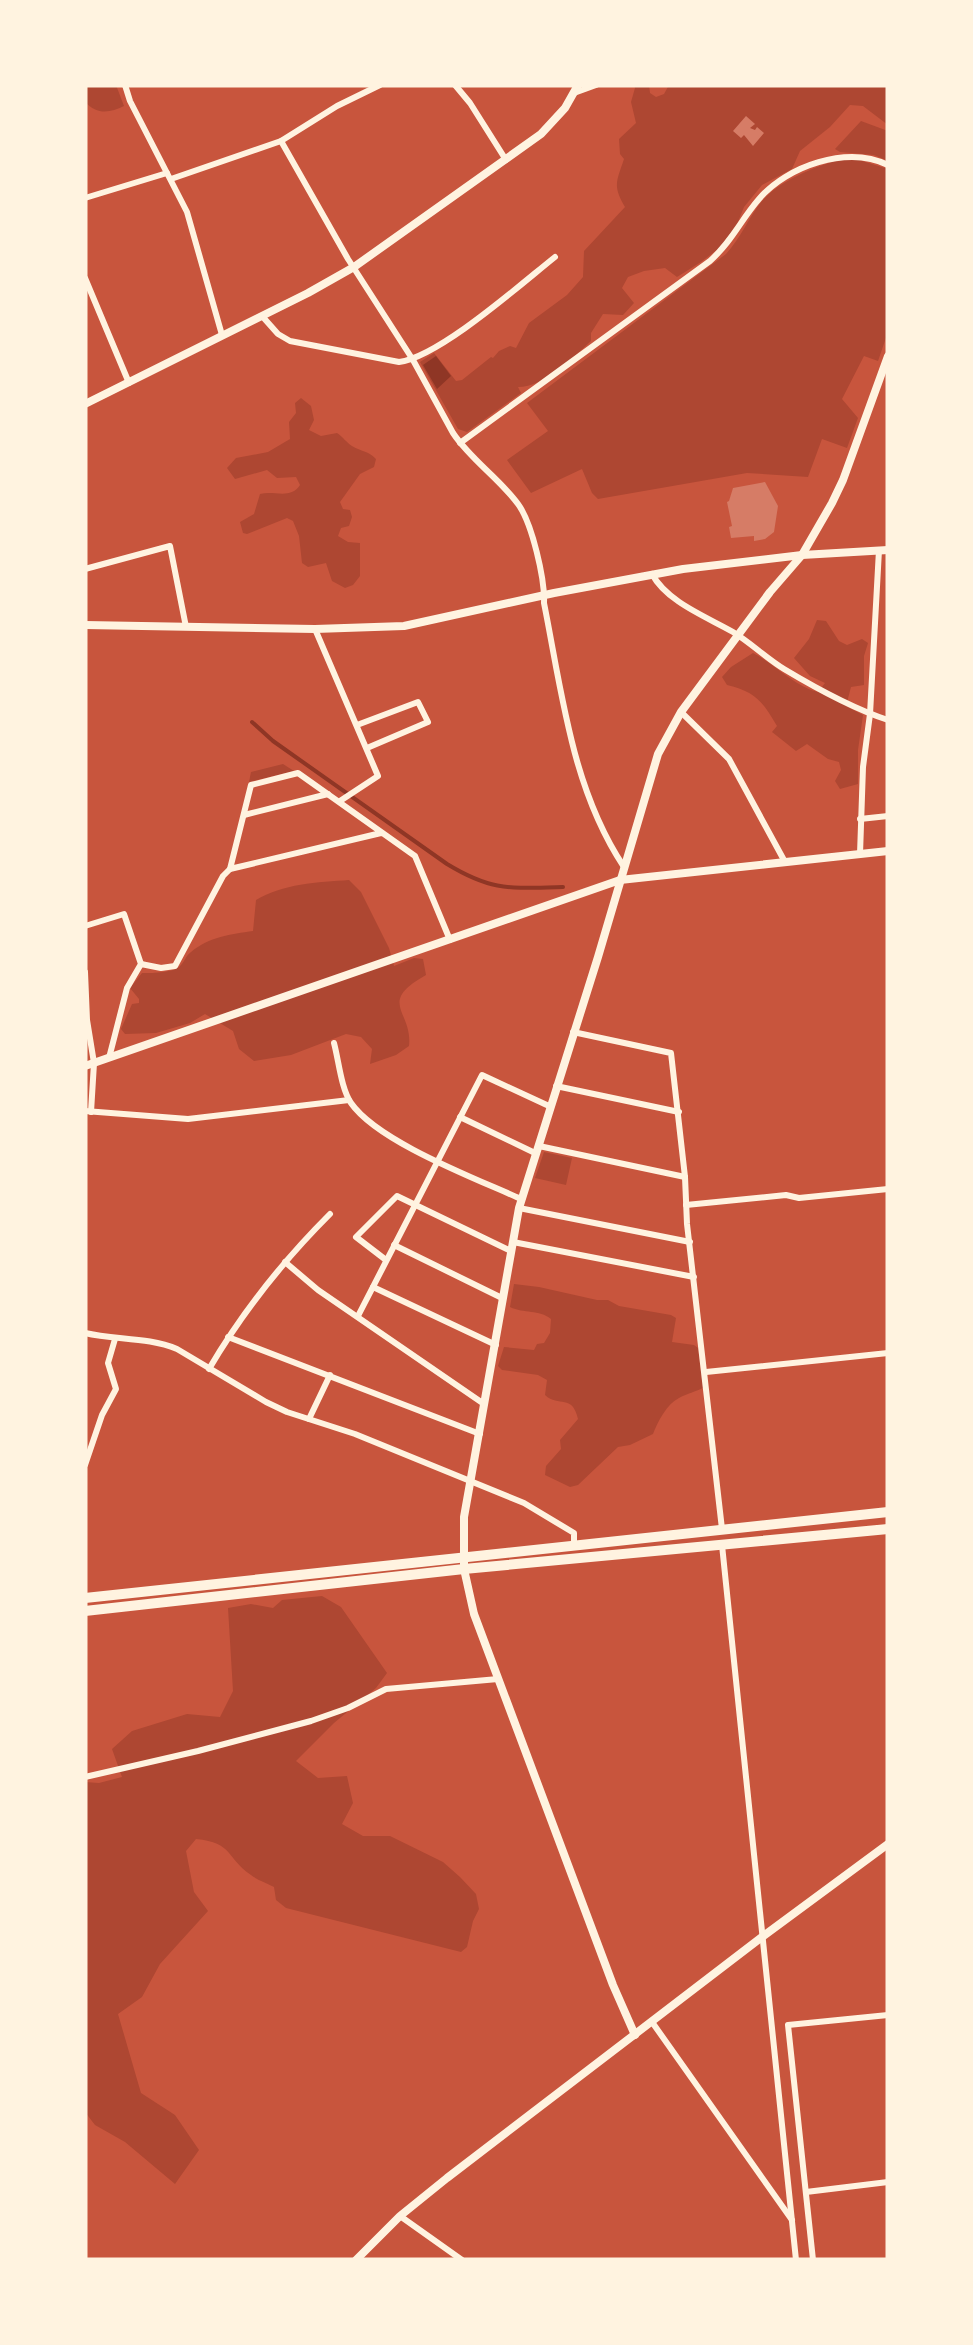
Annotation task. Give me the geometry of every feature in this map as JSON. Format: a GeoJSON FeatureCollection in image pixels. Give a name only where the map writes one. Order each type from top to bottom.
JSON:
{"type":"FeatureCollection","features":[{"type":"Feature","properties":{"kind":"highway"},"geometry":{"type":"LineString","coordinates":[[85,1611],[574,1545],[888,1512]]}},
{"type":"Feature","properties":{"kind":"highway"},"geometry":{"type":"LineString","coordinates":[[85,1598],[888,1529]]}},
{"type":"Feature","properties":{"kind":"street"},"geometry":{"type":"LineString","coordinates":[[125,85],[187,212],[222,335]]}},
{"type":"Feature","properties":{"kind":"street"},"geometry":{"type":"LineString","coordinates":[[85,198],[281,141],[380,85]]}},
{"type":"Feature","properties":{"kind":"street"},"geometry":{"type":"LineString","coordinates":[[456,85],[506,160]]}},
{"type":"Feature","properties":{"kind":"street"},"geometry":{"type":"LineString","coordinates":[[85,404],[354,267],[541,134],[576,89],[596,85]]}},
{"type":"Feature","properties":{"kind":"street"},"geometry":{"type":"LineString","coordinates":[[281,141],[460,444],[525,514],[544,587],[576,761],[596,816],[624,867]]}},
{"type":"Feature","properties":{"kind":"street"},"geometry":{"type":"LineString","coordinates":[[460,444],[710,260],[736,233],[761,196],[780,180],[840,156],[873,158],[888,165]]}},
{"type":"Feature","properties":{"kind":"street"},"geometry":{"type":"LineString","coordinates":[[261,315],[290,341],[399,362],[413,360],[500,302],[555,257]]}},
{"type":"Feature","properties":{"kind":"street"},"geometry":{"type":"LineString","coordinates":[[85,278],[129,383]]}},
{"type":"Feature","properties":{"kind":"street"},"geometry":{"type":"LineString","coordinates":[[636,2035],[613,1985],[474,1614],[463,1563],[464,1517],[520,1204],[658,754],[680,712],[802,555],[843,480],[888,356]]}},
{"type":"Feature","properties":{"kind":"street"},"geometry":{"type":"LineString","coordinates":[[85,568],[170,546],[186,627]]}},
{"type":"Feature","properties":{"kind":"street"},"geometry":{"type":"LineString","coordinates":[[85,625],[315,629],[404,626],[544,595],[734,561],[884,550],[863,768],[860,854]]}},
{"type":"Feature","properties":{"kind":"street"},"geometry":{"type":"LineString","coordinates":[[652,574],[668,592],[783,668],[888,720]]}},
{"type":"Feature","properties":{"kind":"street"},"geometry":{"type":"LineString","coordinates":[[315,629],[378,776],[340,801]]}},
{"type":"Feature","properties":{"kind":"street"},"geometry":{"type":"LineString","coordinates":[[357,724],[418,702],[428,722],[367,748]]}},
{"type":"Feature","properties":{"kind":"street"},"geometry":{"type":"LineString","coordinates":[[680,712],[729,759],[785,862]]}},
{"type":"Feature","properties":{"kind":"street"},"geometry":{"type":"LineString","coordinates":[[141,964],[174,966],[230,869],[252,784],[298,772],[415,856],[450,940]]}},
{"type":"Feature","properties":{"kind":"street"},"geometry":{"type":"LineString","coordinates":[[244,815],[328,794]]}},
{"type":"Feature","properties":{"kind":"street"},"geometry":{"type":"LineString","coordinates":[[860,819],[888,816]]}},
{"type":"Feature","properties":{"kind":"street"},"geometry":{"type":"LineString","coordinates":[[230,869],[381,833]]}},
{"type":"Feature","properties":{"kind":"street"},"geometry":{"type":"LineString","coordinates":[[90,1065],[620,880],[888,852]]}},
{"type":"Feature","properties":{"kind":"street"},"geometry":{"type":"LineString","coordinates":[[85,926],[124,914],[141,964],[127,988],[109,1058]]}},
{"type":"Feature","properties":{"kind":"street"},"geometry":{"type":"LineString","coordinates":[[85,972],[90,1065],[88,1112],[188,1119],[348,1100]]}},
{"type":"Feature","properties":{"kind":"street"},"geometry":{"type":"LineString","coordinates":[[573,1032],[672,1052],[722,1529]]}},
{"type":"Feature","properties":{"kind":"street"},"geometry":{"type":"LineString","coordinates":[[334,1043],[348,1100],[375,1127],[520,1204],[690,1242]]}},
{"type":"Feature","properties":{"kind":"street"},"geometry":{"type":"LineString","coordinates":[[358,1316],[482,1075],[549,1106]]}},
{"type":"Feature","properties":{"kind":"street"},"geometry":{"type":"LineString","coordinates":[[556,1086],[679,1112]]}},
{"type":"Feature","properties":{"kind":"street"},"geometry":{"type":"LineString","coordinates":[[460,1117],[537,1150],[685,1177]]}},
{"type":"Feature","properties":{"kind":"street"},"geometry":{"type":"LineString","coordinates":[[686,1205],[888,1188]]}},
{"type":"Feature","properties":{"kind":"street"},"geometry":{"type":"LineString","coordinates":[[386,1260],[356,1237],[397,1196],[512,1246],[694,1277]]}},
{"type":"Feature","properties":{"kind":"street"},"geometry":{"type":"LineString","coordinates":[[209,1368],[228,1336],[285,1262],[330,1214]]}},
{"type":"Feature","properties":{"kind":"street"},"geometry":{"type":"LineString","coordinates":[[394,1245],[502,1298]]}},
{"type":"Feature","properties":{"kind":"street"},"geometry":{"type":"LineString","coordinates":[[285,1262],[318,1290],[484,1404]]}},
{"type":"Feature","properties":{"kind":"street"},"geometry":{"type":"LineString","coordinates":[[373,1287],[496,1345]]}},
{"type":"Feature","properties":{"kind":"street"},"geometry":{"type":"LineString","coordinates":[[85,1333],[162,1342],[266,1402],[524,1503],[574,1534],[574,1545]]}},
{"type":"Feature","properties":{"kind":"street"},"geometry":{"type":"LineString","coordinates":[[228,1336],[480,1434]]}},
{"type":"Feature","properties":{"kind":"street"},"geometry":{"type":"LineString","coordinates":[[85,1465],[102,1415],[116,1390],[108,1362],[115,1339]]}},
{"type":"Feature","properties":{"kind":"street"},"geometry":{"type":"LineString","coordinates":[[706,1372],[888,1353]]}},
{"type":"Feature","properties":{"kind":"street"},"geometry":{"type":"LineString","coordinates":[[309,1419],[330,1376]]}},
{"type":"Feature","properties":{"kind":"street"},"geometry":{"type":"LineString","coordinates":[[722,1545],[796,2260]]}},
{"type":"Feature","properties":{"kind":"street"},"geometry":{"type":"LineString","coordinates":[[85,1778],[311,1721],[386,1689],[498,1680]]}},
{"type":"Feature","properties":{"kind":"street"},"geometry":{"type":"LineString","coordinates":[[356,2260],[400,2216],[888,1844]]}},
{"type":"Feature","properties":{"kind":"street"},"geometry":{"type":"LineString","coordinates":[[814,2260],[788,2025],[888,2016]]}},
{"type":"Feature","properties":{"kind":"street"},"geometry":{"type":"LineString","coordinates":[[652,2022],[792,2222]]}},
{"type":"Feature","properties":{"kind":"street"},"geometry":{"type":"LineString","coordinates":[[806,2192],[888,2182]]}},
{"type":"Feature","properties":{"kind":"street"},"geometry":{"type":"LineString","coordinates":[[400,2216],[462,2260]]}},
{"type":"Feature","properties":{"kind":"shaded area"},"geometry":{"type":"Polygon","coordinates":[[[85,85],[116,85],[124,106],[109,111],[94,109],[85,102],[85,85]]]}},
{"type":"Feature","properties":{"kind":"shaded area"},"geometry":{"type":"Polygon","coordinates":[[[634,85],[649,85],[650,93],[656,97],[664,94],[669,85],[888,85],[888,125],[863,106],[850,105],[800,151],[792,169],[762,185],[744,207],[731,239],[677,277],[665,268],[628,277],[622,288],[634,303],[623,315],[603,314],[591,333],[591,341],[557,371],[518,387],[521,393],[467,432],[458,429],[420,362],[434,353],[456,381],[462,380],[499,351],[510,346],[516,348],[529,323],[567,295],[583,277],[584,251],[625,207],[617,188],[624,159],[619,139],[636,123],[631,102],[634,85]]]}},
{"type":"Feature","properties":{"kind":"shaded area"},"geometry":{"type":"Polygon","coordinates":[[[861,121],[888,131],[888,161],[835,149],[861,121]]]}},
{"type":"Feature","properties":{"kind":"shaded area"},"geometry":{"type":"Polygon","coordinates":[[[838,160],[859,160],[888,169],[888,332],[878,361],[864,356],[842,399],[858,418],[847,448],[822,439],[808,477],[747,473],[598,499],[582,469],[531,493],[507,460],[548,431],[527,403],[726,254],[757,208],[778,187],[838,160]]]}},
{"type":"Feature","properties":{"kind":"shaded area"},"geometry":{"type":"Polygon","coordinates":[[[436,356],[451,376],[437,389],[423,365],[436,356]]]}},
{"type":"Feature","properties":{"kind":"shaded area"},"geometry":{"type":"Polygon","coordinates":[[[301,398],[311,406],[314,420],[309,430],[321,436],[337,433],[376,459],[374,467],[360,474],[340,502],[352,517],[338,536],[360,543],[360,576],[345,588],[332,581],[326,563],[308,567],[302,563],[293,521],[287,518],[243,533],[240,522],[254,514],[260,494],[292,492],[300,485],[296,477],[277,478],[267,470],[235,479],[227,468],[236,458],[268,452],[290,439],[289,422],[296,413],[295,403],[301,398]]]}},
{"type":"Feature","properties":{"kind":"shaded area"},"geometry":{"type":"Polygon","coordinates":[[[817,620],[826,621],[839,641],[847,645],[862,639],[868,643],[864,685],[851,687],[846,706],[863,715],[858,784],[840,789],[835,781],[841,770],[839,762],[807,744],[796,751],[772,732],[777,726],[757,699],[727,685],[722,677],[753,653],[818,692],[825,683],[810,676],[794,658],[817,620]]]}},
{"type":"Feature","properties":{"kind":"shaded area"},"geometry":{"type":"Polygon","coordinates":[[[283,764],[294,771],[249,782],[251,772],[283,764]]]}},
{"type":"Feature","properties":{"kind":"shaded area"},"geometry":{"type":"Polygon","coordinates":[[[349,880],[361,892],[394,966],[414,958],[423,959],[426,975],[403,993],[400,1001],[409,1046],[396,1055],[370,1064],[372,1049],[361,1037],[346,1034],[291,1055],[254,1061],[239,1049],[233,1031],[205,1014],[156,1033],[125,1034],[121,1029],[132,1004],[139,1003],[130,988],[142,973],[174,970],[205,943],[253,931],[256,900],[277,890],[349,880]]]}},
{"type":"Feature","properties":{"kind":"shaded area"},"geometry":{"type":"Polygon","coordinates":[[[544,1152],[572,1158],[566,1185],[535,1178],[544,1152]]]}},
{"type":"Feature","properties":{"kind":"shaded area"},"geometry":{"type":"Polygon","coordinates":[[[514,1284],[671,1315],[676,1318],[672,1342],[698,1348],[703,1388],[675,1401],[663,1413],[653,1434],[618,1447],[578,1485],[570,1487],[545,1475],[546,1466],[561,1449],[560,1440],[578,1419],[569,1403],[545,1395],[547,1380],[498,1366],[504,1347],[534,1350],[550,1333],[551,1319],[510,1307],[514,1284]]]}},
{"type":"Feature","properties":{"kind":"shaded area"},"geometry":{"type":"Polygon","coordinates":[[[322,1596],[341,1607],[387,1673],[376,1688],[296,1761],[318,1778],[347,1776],[353,1803],[342,1824],[363,1836],[390,1836],[443,1862],[476,1894],[479,1909],[467,1947],[461,1952],[286,1908],[276,1900],[274,1887],[251,1875],[223,1847],[196,1839],[186,1851],[194,1892],[208,1911],[160,1964],[142,1997],[118,2014],[141,2093],[175,2115],[199,2150],[175,2184],[125,2142],[95,2125],[85,2112],[85,1782],[122,1777],[112,1749],[132,1731],[187,1714],[220,1717],[233,1691],[228,1608],[251,1604],[273,1608],[282,1600],[322,1596]]]}},
{"type":"Feature","properties":{"kind":"building"},"geometry":{"type":"Polygon","coordinates":[[[746,116],[755,124],[750,128],[757,127],[764,133],[753,146],[744,135],[741,138],[733,131],[746,116]]]}},
{"type":"Feature","properties":{"kind":"building"},"geometry":{"type":"Polygon","coordinates":[[[765,482],[778,506],[774,532],[754,541],[754,536],[731,538],[727,502],[733,488],[765,482]]]}},
{"type":"Feature","properties":{"kind":"waterway"},"geometry":{"type":"LineString","coordinates":[[252,722],[273,741],[463,873],[503,886],[563,887]]}}]}
